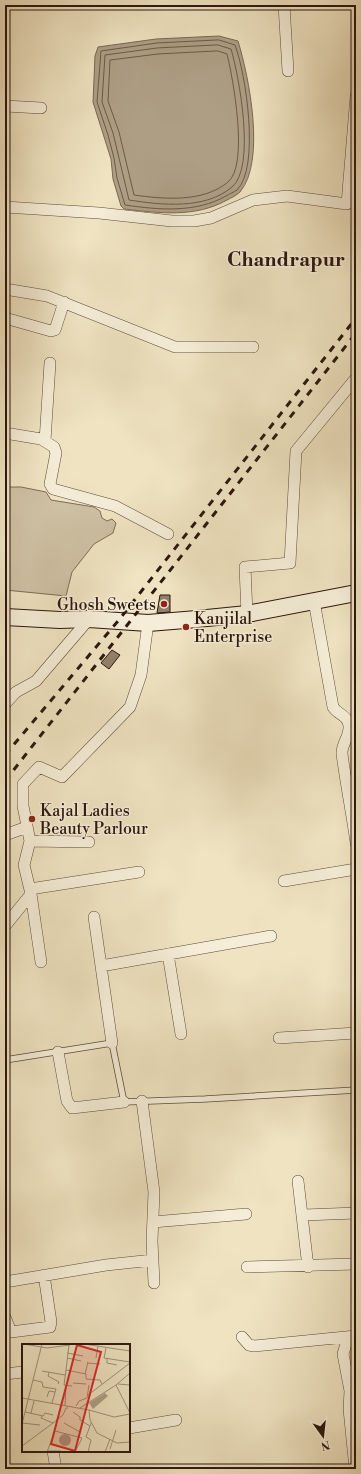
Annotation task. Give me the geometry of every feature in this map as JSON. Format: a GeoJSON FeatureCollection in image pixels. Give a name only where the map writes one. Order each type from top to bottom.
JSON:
{"type":"FeatureCollection","features":[{"type":"Feature","properties":{"kind":"main road"},"geometry":{"type":"LineString","coordinates":[[5,617],[148,622],[247,614],[356,593]]}},
{"type":"Feature","properties":{"kind":"street"},"geometry":{"type":"LineString","coordinates":[[284,5],[288,71]]}},
{"type":"Feature","properties":{"kind":"street"},"geometry":{"type":"LineString","coordinates":[[5,207],[99,213],[172,221],[194,221],[211,218],[253,200],[287,196],[352,205],[356,96]]}},
{"type":"Feature","properties":{"kind":"street"},"geometry":{"type":"LineString","coordinates":[[5,106],[41,108]]}},
{"type":"Feature","properties":{"kind":"street"},"geometry":{"type":"LineString","coordinates":[[5,289],[47,296],[175,347],[253,347]]}},
{"type":"Feature","properties":{"kind":"street"},"geometry":{"type":"LineString","coordinates":[[5,318],[51,331],[55,330],[64,302]]}},
{"type":"Feature","properties":{"kind":"street"},"geometry":{"type":"LineString","coordinates":[[45,441],[50,363]]}},
{"type":"Feature","properties":{"kind":"street"},"geometry":{"type":"LineString","coordinates":[[247,614],[246,567],[290,563],[296,451],[350,388],[356,378]]}},
{"type":"Feature","properties":{"kind":"street"},"geometry":{"type":"LineString","coordinates":[[5,432],[45,441],[54,447],[56,452],[50,484],[51,488],[115,506],[168,534]]}},
{"type":"Feature","properties":{"kind":"street"},"geometry":{"type":"LineString","coordinates":[[314,601],[333,707],[337,713],[344,715],[348,722],[349,731],[342,753],[356,843]]}},
{"type":"Feature","properties":{"kind":"street"},"geometry":{"type":"LineString","coordinates":[[5,704],[16,692],[36,681],[89,619]]}},
{"type":"Feature","properties":{"kind":"street"},"geometry":{"type":"LineString","coordinates":[[41,962],[30,892],[24,865],[30,841],[23,806],[23,784],[39,767],[62,777],[130,707],[141,675],[148,622]]}},
{"type":"Feature","properties":{"kind":"street"},"geometry":{"type":"LineString","coordinates":[[5,835],[27,827]]}},
{"type":"Feature","properties":{"kind":"street"},"geometry":{"type":"LineString","coordinates":[[30,841],[89,842]]}},
{"type":"Feature","properties":{"kind":"street"},"geometry":{"type":"LineString","coordinates":[[284,881],[356,870]]}},
{"type":"Feature","properties":{"kind":"street"},"geometry":{"type":"LineString","coordinates":[[5,926],[30,892],[139,872]]}},
{"type":"Feature","properties":{"kind":"street"},"geometry":{"type":"LineString","coordinates":[[94,917],[112,1043]]}},
{"type":"Feature","properties":{"kind":"street"},"geometry":{"type":"LineString","coordinates":[[101,966],[271,936]]}},
{"type":"Feature","properties":{"kind":"street"},"geometry":{"type":"LineString","coordinates":[[168,954],[181,1034]]}},
{"type":"Feature","properties":{"kind":"street"},"geometry":{"type":"LineString","coordinates":[[280,1038],[356,1033]]}},
{"type":"Feature","properties":{"kind":"street"},"geometry":{"type":"LineString","coordinates":[[58,1052],[67,1101],[72,1108],[124,1102]]}},
{"type":"Feature","properties":{"kind":"street"},"geometry":{"type":"LineString","coordinates":[[142,1101],[154,1192],[154,1283]]}},
{"type":"Feature","properties":{"kind":"street"},"geometry":{"type":"LineString","coordinates":[[298,1181],[304,1215],[308,1267]]}},
{"type":"Feature","properties":{"kind":"street"},"geometry":{"type":"LineString","coordinates":[[304,1215],[356,1213]]}},
{"type":"Feature","properties":{"kind":"street"},"geometry":{"type":"LineString","coordinates":[[153,1222],[246,1214]]}},
{"type":"Feature","properties":{"kind":"street"},"geometry":{"type":"LineString","coordinates":[[5,1282],[153,1260]]}},
{"type":"Feature","properties":{"kind":"street"},"geometry":{"type":"LineString","coordinates":[[247,1267],[308,1267],[356,1264]]}},
{"type":"Feature","properties":{"kind":"street"},"geometry":{"type":"LineString","coordinates":[[5,1317],[11,1332],[50,1327],[51,1322],[44,1275]]}},
{"type":"Feature","properties":{"kind":"street"},"geometry":{"type":"LineString","coordinates":[[242,1337],[249,1345],[254,1346],[352,1336]]}},
{"type":"Feature","properties":{"kind":"street"},"geometry":{"type":"LineString","coordinates":[[352,1336],[343,1354],[350,1391],[349,1409],[355,1469]]}},
{"type":"Feature","properties":{"kind":"street"},"geometry":{"type":"LineString","coordinates":[[5,1374],[22,1372]]}},
{"type":"Feature","properties":{"kind":"street"},"geometry":{"type":"LineString","coordinates":[[130,1428],[176,1420]]}},
{"type":"Feature","properties":{"kind":"street"},"geometry":{"type":"LineString","coordinates":[[53,1452],[56,1469]]}},
{"type":"Feature","properties":{"kind":"lane"},"geometry":{"type":"LineString","coordinates":[[5,1060],[112,1043],[124,1102],[356,1090]]}},
{"type":"Feature","properties":{"kind":"shaded area"},"geometry":{"type":"Polygon","coordinates":[[[5,487],[21,487],[46,492],[51,500],[94,507],[100,511],[102,518],[107,521],[112,519],[116,523],[113,533],[94,544],[72,572],[66,596],[5,590],[5,487]]]}},
{"type":"Feature","properties":{"kind":"water"},"geometry":{"type":"Polygon","coordinates":[[[219,36],[238,41],[247,75],[253,118],[254,140],[248,178],[240,192],[215,206],[202,210],[164,213],[124,209],[121,206],[113,179],[111,159],[93,102],[95,56],[98,47],[156,39],[219,36]]]}},
{"type":"Feature","properties":{"kind":"building","name":"Ghosh Sweets"},"geometry":{"type":"Polygon","coordinates":[[[160,595],[170,595],[170,612],[157,613],[160,595]]]}},
{"type":"Feature","properties":{"kind":"building"},"geometry":{"type":"Polygon","coordinates":[[[112,650],[120,655],[109,669],[101,663],[112,650]]]}},
{"type":"Feature","properties":{"kind":"railway"},"geometry":{"type":"LineString","coordinates":[[5,755],[118,621],[356,318]]}},
{"type":"Feature","properties":{"kind":"railway"},"geometry":{"type":"LineString","coordinates":[[5,781],[356,333]]}},
{"type":"Feature","properties":{"kind":"place","name":"Ghosh Sweets"},"geometry":{"type":"Point","coordinates":[164,604]}},
{"type":"Feature","properties":{"kind":"place","name":"Kanjilal Enterprise"},"geometry":{"type":"Point","coordinates":[186,627]}},
{"type":"Feature","properties":{"kind":"place","name":"Kajal Ladies Beauty Parlour"},"geometry":{"type":"Point","coordinates":[32,819]}},
{"type":"Feature","properties":{"kind":"district","name":"Chandrapur"},"geometry":{"type":"Point","coordinates":[286,259]}}]}
